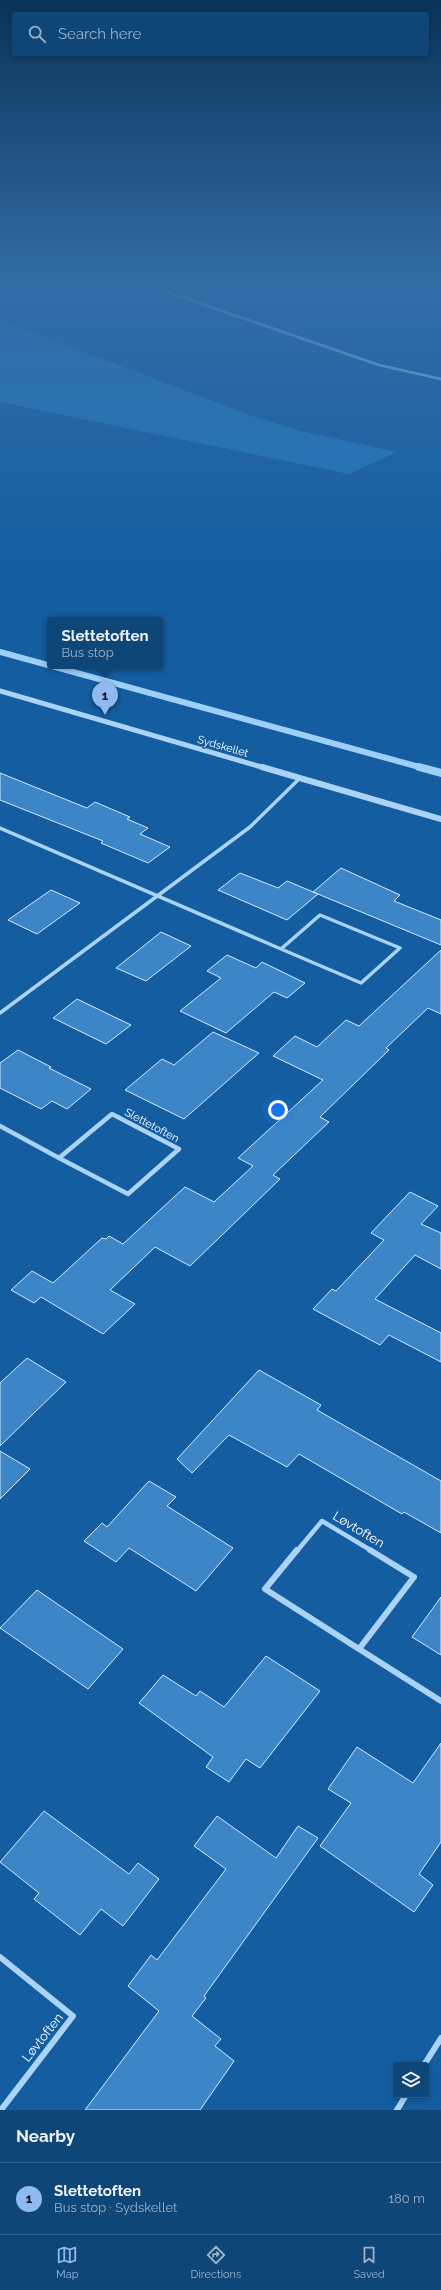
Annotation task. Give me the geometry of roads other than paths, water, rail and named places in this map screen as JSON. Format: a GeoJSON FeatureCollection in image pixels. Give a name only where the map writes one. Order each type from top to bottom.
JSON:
{"type":"FeatureCollection","features":[{"type":"Feature","properties":{"kind":"street","name":"Sydskellet"},"geometry":{"type":"LineString","coordinates":[[0,691],[441,820]]}},
{"type":"Feature","properties":{"kind":"street"},"geometry":{"type":"LineString","coordinates":[[0,1013],[157,895],[250,828],[299,778]]}},
{"type":"Feature","properties":{"kind":"street"},"geometry":{"type":"LineString","coordinates":[[0,828],[361,983],[400,948],[320,915],[281,948]]}},
{"type":"Feature","properties":{"kind":"street","name":"Slettetoften"},"geometry":{"type":"LineString","coordinates":[[0,1126],[59,1158],[128,1194],[180,1149],[112,1114],[59,1158]]}},
{"type":"Feature","properties":{"kind":"street","name":"Løvtoften"},"geometry":{"type":"LineString","coordinates":[[359,1649],[414,1577],[322,1521],[265,1589],[359,1649],[441,1701]]}},
{"type":"Feature","properties":{"kind":"street","name":"Løvtoften"},"geometry":{"type":"LineString","coordinates":[[0,1957],[73,2016],[1,2110]]}},
{"type":"Feature","properties":{"kind":"street"},"geometry":{"type":"LineString","coordinates":[[426,2062],[441,2038]]}},
{"type":"Feature","properties":{"kind":"street"},"geometry":{"type":"LineString","coordinates":[[397,2110],[404,2098]]}},
{"type":"Feature","properties":{"kind":"waterway"},"geometry":{"type":"LineString","coordinates":[[0,652],[47,665]]}},
{"type":"Feature","properties":{"kind":"waterway"},"geometry":{"type":"LineString","coordinates":[[62,669],[423,768]]}},
{"type":"Feature","properties":{"kind":"waterway"},"geometry":{"type":"LineString","coordinates":[[419,767],[441,773]]}},
{"type":"Feature","properties":{"kind":"place","name":"Slettetoften"},"geometry":{"type":"Point","coordinates":[105,715]}}]}
